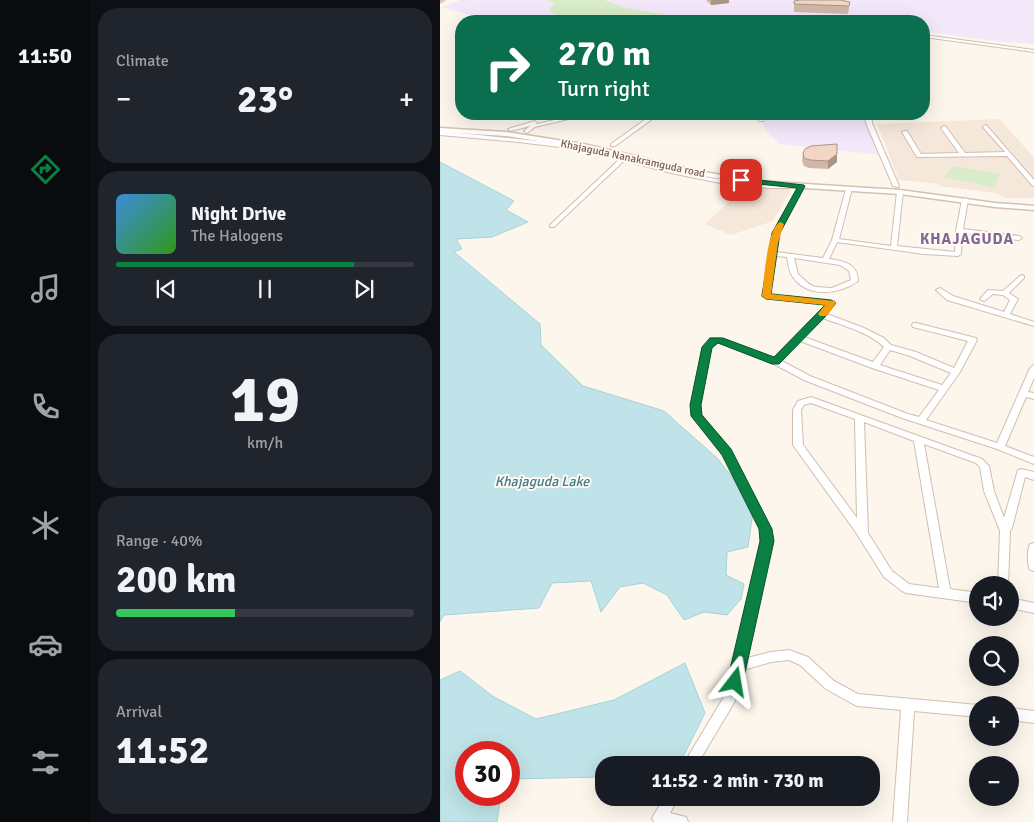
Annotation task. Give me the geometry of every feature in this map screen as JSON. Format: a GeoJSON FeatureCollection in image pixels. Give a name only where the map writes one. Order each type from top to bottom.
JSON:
{"type":"FeatureCollection","features":[{"type":"Feature","properties":{"kind":"main road","name":"Khajaguda Nanakramguda road"},"geometry":{"type":"LineString","coordinates":[[440,124],[511,129],[613,145],[651,155],[764,177],[1034,203]]}},
{"type":"Feature","properties":{"kind":"main road","name":"Khajaguda Nanakramguda road"},"geometry":{"type":"LineString","coordinates":[[440,132],[506,134],[722,177],[790,186],[898,189],[965,200],[1034,208]]}},
{"type":"Feature","properties":{"kind":"street"},"geometry":{"type":"LineString","coordinates":[[930,36],[1034,50]]}},
{"type":"Feature","properties":{"kind":"street"},"geometry":{"type":"LineString","coordinates":[[511,129],[546,120]]}},
{"type":"Feature","properties":{"kind":"street"},"geometry":{"type":"LineString","coordinates":[[527,131],[533,126],[560,120]]}},
{"type":"Feature","properties":{"kind":"street"},"geometry":{"type":"LineString","coordinates":[[613,145],[648,120]]}},
{"type":"Feature","properties":{"kind":"street"},"geometry":{"type":"LineString","coordinates":[[869,120],[898,189],[894,248]]}},
{"type":"Feature","properties":{"kind":"street"},"geometry":{"type":"LineString","coordinates":[[986,127],[1034,184]]}},
{"type":"Feature","properties":{"kind":"street"},"geometry":{"type":"LineString","coordinates":[[944,128],[963,155]]}},
{"type":"Feature","properties":{"kind":"street"},"geometry":{"type":"LineString","coordinates":[[905,132],[919,156],[1009,154]]}},
{"type":"Feature","properties":{"kind":"street"},"geometry":{"type":"LineString","coordinates":[[552,226],[625,157]]}},
{"type":"Feature","properties":{"kind":"street"},"geometry":{"type":"LineString","coordinates":[[775,361],[800,338],[831,303],[766,296],[772,253],[780,225],[802,186]]}},
{"type":"Feature","properties":{"kind":"street"},"geometry":{"type":"LineString","coordinates":[[826,260],[849,189]]}},
{"type":"Feature","properties":{"kind":"street"},"geometry":{"type":"LineString","coordinates":[[834,240],[958,254],[959,231],[965,200]]}},
{"type":"Feature","properties":{"kind":"street"},"geometry":{"type":"LineString","coordinates":[[959,231],[1019,238]]}},
{"type":"Feature","properties":{"kind":"street"},"geometry":{"type":"LineString","coordinates":[[772,253],[842,263],[850,267],[854,272],[854,281],[833,290],[814,289],[806,286],[795,275],[790,256]]}},
{"type":"Feature","properties":{"kind":"street"},"geometry":{"type":"LineString","coordinates":[[1005,293],[1022,277]]}},
{"type":"Feature","properties":{"kind":"street"},"geometry":{"type":"LineString","coordinates":[[940,290],[950,298],[1034,324]]}},
{"type":"Feature","properties":{"kind":"street"},"geometry":{"type":"LineString","coordinates":[[984,299],[992,292],[1005,293],[1014,299],[1006,315]]}},
{"type":"Feature","properties":{"kind":"street"},"geometry":{"type":"LineString","coordinates":[[822,315],[861,330],[881,340],[888,347],[914,354],[956,372]]}},
{"type":"Feature","properties":{"kind":"street"},"geometry":{"type":"LineString","coordinates":[[916,325],[973,340],[956,372],[921,421]]}},
{"type":"Feature","properties":{"kind":"street"},"geometry":{"type":"LineString","coordinates":[[800,338],[875,366],[943,388]]}},
{"type":"Feature","properties":{"kind":"street"},"geometry":{"type":"LineString","coordinates":[[695,756],[731,697],[767,541],[766,529],[727,452],[697,416],[696,405],[707,347],[713,340],[719,340],[775,361],[807,378],[921,421],[1000,447],[1034,461]]}},
{"type":"Feature","properties":{"kind":"street"},"geometry":{"type":"LineString","coordinates":[[875,366],[888,347]]}},
{"type":"Feature","properties":{"kind":"street"},"geometry":{"type":"LineString","coordinates":[[1000,447],[1034,368]]}},
{"type":"Feature","properties":{"kind":"street"},"geometry":{"type":"LineString","coordinates":[[1024,393],[1034,396]]}},
{"type":"Feature","properties":{"kind":"street"},"geometry":{"type":"LineString","coordinates":[[969,597],[906,588],[888,574],[863,534],[798,445],[796,410],[801,403],[811,400],[979,461],[984,466],[989,491],[1002,528],[1005,528]]}},
{"type":"Feature","properties":{"kind":"street"},"geometry":{"type":"LineString","coordinates":[[859,418],[863,534]]}},
{"type":"Feature","properties":{"kind":"street"},"geometry":{"type":"LineString","coordinates":[[918,439],[945,593]]}},
{"type":"Feature","properties":{"kind":"street"},"geometry":{"type":"LineString","coordinates":[[1003,576],[1005,528],[1007,528],[1021,472],[1034,476]]}},
{"type":"Feature","properties":{"kind":"street"},"geometry":{"type":"LineString","coordinates":[[1034,547],[1034,567]]}},
{"type":"Feature","properties":{"kind":"street"},"geometry":{"type":"LineString","coordinates":[[1019,605],[1034,608]]}},
{"type":"Feature","properties":{"kind":"street"},"geometry":{"type":"LineString","coordinates":[[739,666],[771,657],[789,655],[804,661],[830,685],[857,700],[969,710]]}},
{"type":"Feature","properties":{"kind":"street"},"geometry":{"type":"LineString","coordinates":[[900,822],[908,704]]}},
{"type":"Feature","properties":{"kind":"street"},"geometry":{"type":"LineString","coordinates":[[1019,715],[1034,717]]}},
{"type":"Feature","properties":{"kind":"street"},"geometry":{"type":"LineString","coordinates":[[666,806],[659,818],[681,822]]}},
{"type":"Feature","properties":{"kind":"shaded area"},"geometry":{"type":"Polygon","coordinates":[[[461,0],[1034,0],[1034,44],[992,41],[930,32],[930,15],[468,15],[441,7],[461,0]]]}},
{"type":"Feature","properties":{"kind":"shaded area"},"geometry":{"type":"Polygon","coordinates":[[[1000,119],[1034,158],[1034,198],[1004,198],[996,193],[899,180],[877,124],[1000,119]]]}},
{"type":"Feature","properties":{"kind":"shaded area"},"geometry":{"type":"Polygon","coordinates":[[[761,120],[869,120],[883,155],[779,144],[765,129],[761,120]]]}},
{"type":"Feature","properties":{"kind":"shaded area"},"geometry":{"type":"Polygon","coordinates":[[[747,185],[791,189],[773,221],[731,235],[705,224],[747,185]]]}},
{"type":"Feature","properties":{"kind":"green space"},"geometry":{"type":"Polygon","coordinates":[[[545,0],[604,0],[623,7],[666,15],[557,15],[550,11],[549,8],[556,3],[545,0]]]}},
{"type":"Feature","properties":{"kind":"green space"},"geometry":{"type":"Polygon","coordinates":[[[954,166],[1000,174],[994,188],[944,177],[954,166]]]}},
{"type":"Feature","properties":{"kind":"water","name":"Khajaguda Lake"},"geometry":{"type":"Polygon","coordinates":[[[440,162],[514,201],[506,210],[528,222],[492,237],[456,239],[462,249],[454,252],[540,324],[541,345],[583,386],[664,411],[717,458],[754,505],[748,547],[727,552],[726,575],[744,584],[741,599],[727,615],[704,612],[684,620],[667,595],[643,583],[620,587],[601,612],[591,581],[552,583],[539,608],[444,615],[440,622],[440,162]]]}},
{"type":"Feature","properties":{"kind":"water"},"geometry":{"type":"Polygon","coordinates":[[[685,663],[705,713],[684,756],[595,756],[595,777],[520,779],[520,741],[455,741],[455,806],[499,806],[497,822],[440,822],[440,680],[460,671],[494,697],[536,719],[614,700],[685,663]]]}},
{"type":"Feature","properties":{"kind":"building"},"geometry":{"type":"Polygon","coordinates":[[[840,0],[850,2],[849,6],[794,4],[794,1],[840,0]]]}},
{"type":"Feature","properties":{"kind":"building"},"geometry":{"type":"Polygon","coordinates":[[[837,144],[837,154],[828,161],[804,158],[803,153],[805,149],[811,146],[837,144]]]}},
{"type":"Feature","properties":{"kind":"slow traffic"},"geometry":{"type":"LineString","coordinates":[[780,224],[773,243],[766,296],[831,303],[823,314]]}},
{"type":"Feature","properties":{"kind":"district","name":"KHAJAGUDA"},"geometry":{"type":"Point","coordinates":[967,239]}},
{"type":"Feature","properties":{"kind":"route"},"geometry":{"type":"LineString","coordinates":[[735,682],[767,541],[766,529],[727,452],[697,416],[696,405],[707,347],[713,340],[719,340],[775,361],[798,340],[831,303],[766,296],[776,233],[802,186],[741,180]]}}]}
